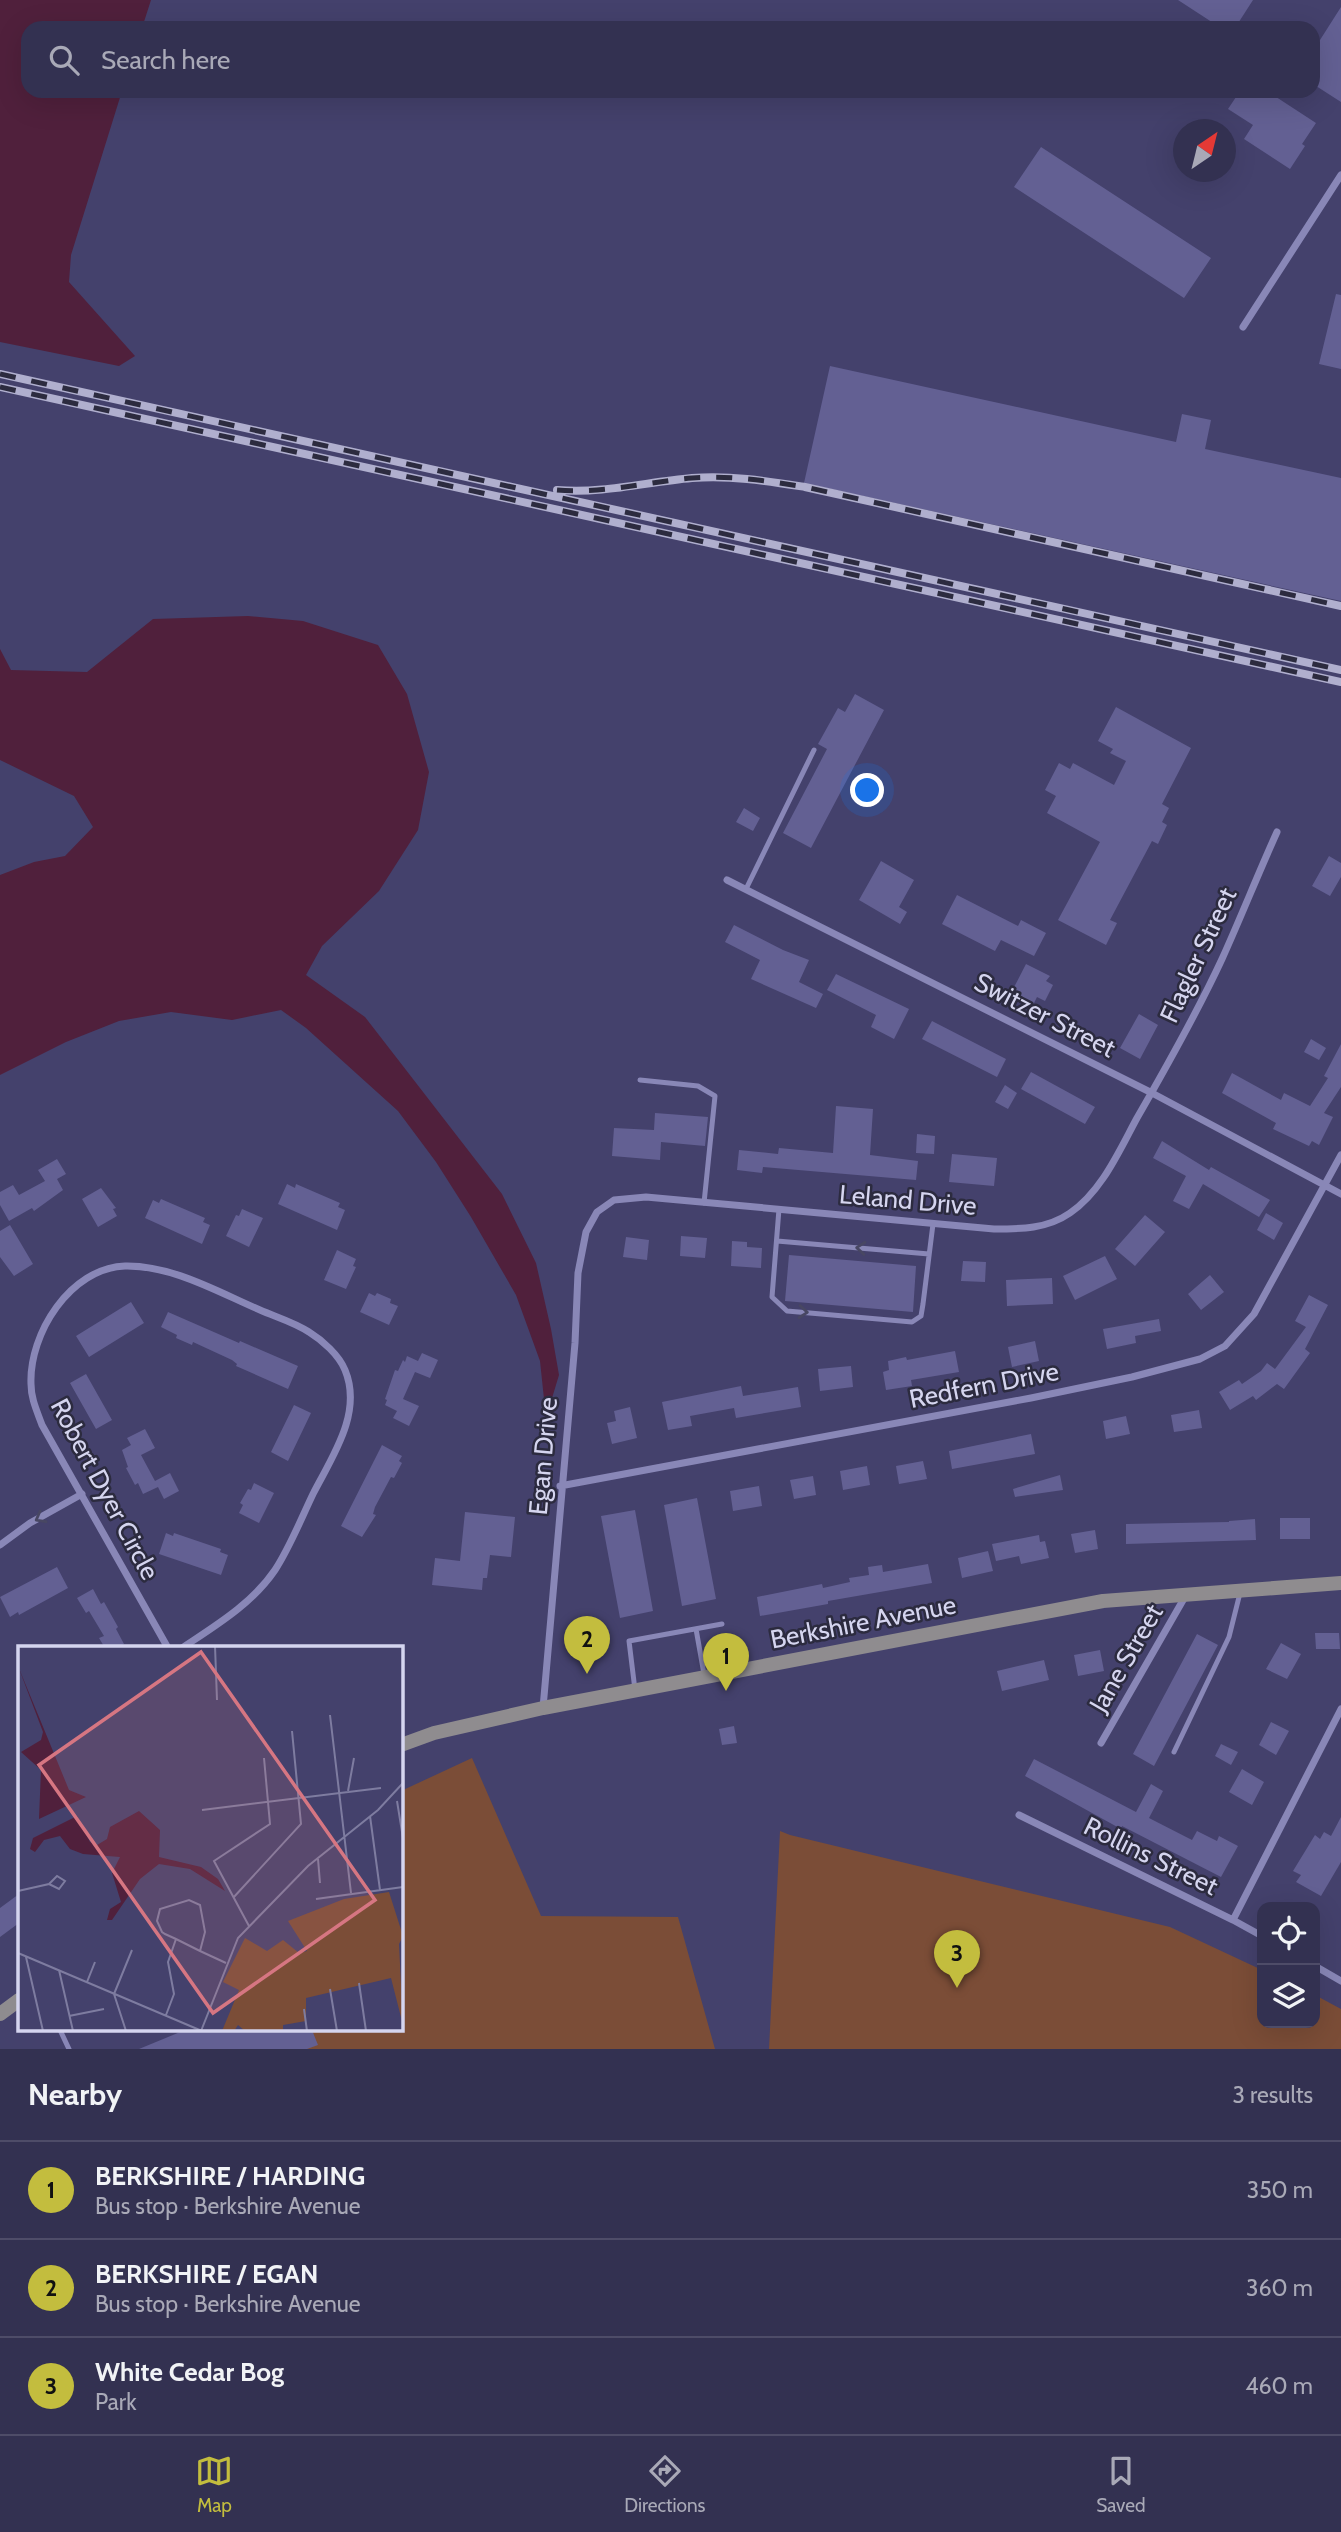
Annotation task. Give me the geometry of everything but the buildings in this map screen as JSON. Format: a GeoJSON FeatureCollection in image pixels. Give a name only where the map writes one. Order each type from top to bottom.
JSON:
{"type":"FeatureCollection","features":[{"type":"Feature","properties":{"kind":"main road","name":"Berkshire Avenue"},"geometry":{"type":"LineString","coordinates":[[402,1745],[434,1733],[543,1708],[1103,1601],[1341,1583]]}},
{"type":"Feature","properties":{"kind":"main road"},"geometry":{"type":"LineString","coordinates":[[0,2014],[18,2001]]}},
{"type":"Feature","properties":{"kind":"street"},"geometry":{"type":"LineString","coordinates":[[1243,327],[1341,176]]}},
{"type":"Feature","properties":{"kind":"street","name":"Flagler Street"},"geometry":{"type":"LineString","coordinates":[[1152,1093],[1222,959],[1277,832]]}},
{"type":"Feature","properties":{"kind":"street","name":"Switzer Street"},"geometry":{"type":"LineString","coordinates":[[727,880],[1152,1093],[1341,1194]]}},
{"type":"Feature","properties":{"kind":"street","name":"Leland Drive"},"geometry":{"type":"LineString","coordinates":[[597,1212],[614,1200],[646,1197],[933,1224],[1027,1229],[1063,1218],[1093,1192],[1152,1093]]}},
{"type":"Feature","properties":{"kind":"street","name":"Redfern Drive"},"geometry":{"type":"LineString","coordinates":[[560,1486],[1031,1398],[1132,1377],[1200,1359],[1225,1346],[1254,1314],[1341,1155]]}},
{"type":"Feature","properties":{"kind":"street","name":"Egan Drive"},"geometry":{"type":"LineString","coordinates":[[543,1708],[560,1486],[575,1343],[578,1273],[586,1232],[597,1212]]}},
{"type":"Feature","properties":{"kind":"street","name":"Robert Dyer Circle"},"geometry":{"type":"LineString","coordinates":[[167,1646],[42,1425],[33,1400],[31,1371],[35,1347],[47,1321],[70,1293],[90,1278],[126,1266],[151,1269],[189,1279],[309,1331],[335,1355],[345,1371],[351,1404],[344,1434],[274,1571],[240,1609],[185,1646]]}},
{"type":"Feature","properties":{"kind":"street"},"geometry":{"type":"LineString","coordinates":[[0,1545],[30,1523],[82,1494]]}},
{"type":"Feature","properties":{"kind":"street","name":"Jane Street"},"geometry":{"type":"LineString","coordinates":[[1101,1744],[1187,1593]]}},
{"type":"Feature","properties":{"kind":"street"},"geometry":{"type":"LineString","coordinates":[[1233,1920],[1341,1709]]}},
{"type":"Feature","properties":{"kind":"street","name":"Rollins Street"},"geometry":{"type":"LineString","coordinates":[[1020,1815],[1257,1933]]}},
{"type":"Feature","properties":{"kind":"street"},"geometry":{"type":"LineString","coordinates":[[1320,1969],[1341,1981]]}},
{"type":"Feature","properties":{"kind":"lane"},"geometry":{"type":"LineString","coordinates":[[746,889],[814,750]]}},
{"type":"Feature","properties":{"kind":"lane"},"geometry":{"type":"LineString","coordinates":[[640,1080],[698,1086],[715,1096],[704,1203]]}},
{"type":"Feature","properties":{"kind":"lane"},"geometry":{"type":"LineString","coordinates":[[779,1209],[772,1297],[787,1311],[912,1322],[920,1316],[933,1224]]}},
{"type":"Feature","properties":{"kind":"lane"},"geometry":{"type":"LineString","coordinates":[[777,1241],[929,1254]]}},
{"type":"Feature","properties":{"kind":"lane"},"geometry":{"type":"LineString","coordinates":[[1174,1752],[1229,1637],[1241,1590]]}},
{"type":"Feature","properties":{"kind":"lane"},"geometry":{"type":"LineString","coordinates":[[635,1690],[629,1641],[722,1624]]}},
{"type":"Feature","properties":{"kind":"lane"},"geometry":{"type":"LineString","coordinates":[[696,1629],[705,1677]]}},
{"type":"Feature","properties":{"kind":"lane"},"geometry":{"type":"LineString","coordinates":[[61,2032],[69,2049]]}},
{"type":"Feature","properties":{"kind":"shaded area"},"geometry":{"type":"Polygon","coordinates":[[[0,0],[151,0],[144,21],[21,21],[21,98],[120,98],[71,255],[69,282],[135,356],[119,366],[0,342],[0,0]]]}},
{"type":"Feature","properties":{"kind":"shaded area"},"geometry":{"type":"Polygon","coordinates":[[[248,616],[303,621],[378,645],[407,694],[429,772],[418,830],[379,891],[322,946],[306,975],[365,1017],[502,1194],[536,1263],[551,1329],[559,1375],[546,1418],[540,1361],[516,1295],[436,1162],[398,1111],[306,1028],[281,1010],[232,1020],[171,1012],[119,1021],[66,1042],[0,1075],[0,875],[34,862],[65,856],[93,827],[74,796],[0,760],[0,649],[11,670],[87,672],[153,619],[248,616]]]}},
{"type":"Feature","properties":{"kind":"shaded area"},"geometry":{"type":"Polygon","coordinates":[[[472,1758],[541,1916],[678,1917],[715,2049],[201,2049],[228,2032],[402,2032],[402,1791],[472,1758]]]}},
{"type":"Feature","properties":{"kind":"shaded area"},"geometry":{"type":"Polygon","coordinates":[[[780,1831],[1170,1927],[1257,1968],[1257,2028],[1320,2028],[1320,1998],[1341,2009],[1341,2049],[769,2049],[780,1831]]]}},
{"type":"Feature","properties":{"kind":"railway"},"geometry":{"type":"LineString","coordinates":[[0,374],[1341,670]]}},
{"type":"Feature","properties":{"kind":"railway"},"geometry":{"type":"LineString","coordinates":[[0,387],[1341,682]]}},
{"type":"Feature","properties":{"kind":"railway"},"geometry":{"type":"LineString","coordinates":[[557,490],[608,489],[706,477],[805,487],[1341,606]]}},
{"type":"Feature","properties":{"kind":"place","name":"BERKSHIRE / EGAN"},"geometry":{"type":"Point","coordinates":[587,1674]}},
{"type":"Feature","properties":{"kind":"place","name":"BERKSHIRE / HARDING"},"geometry":{"type":"Point","coordinates":[726,1691]}},
{"type":"Feature","properties":{"kind":"place","name":"White Cedar Bog"},"geometry":{"type":"Point","coordinates":[957,1988]}}]}
